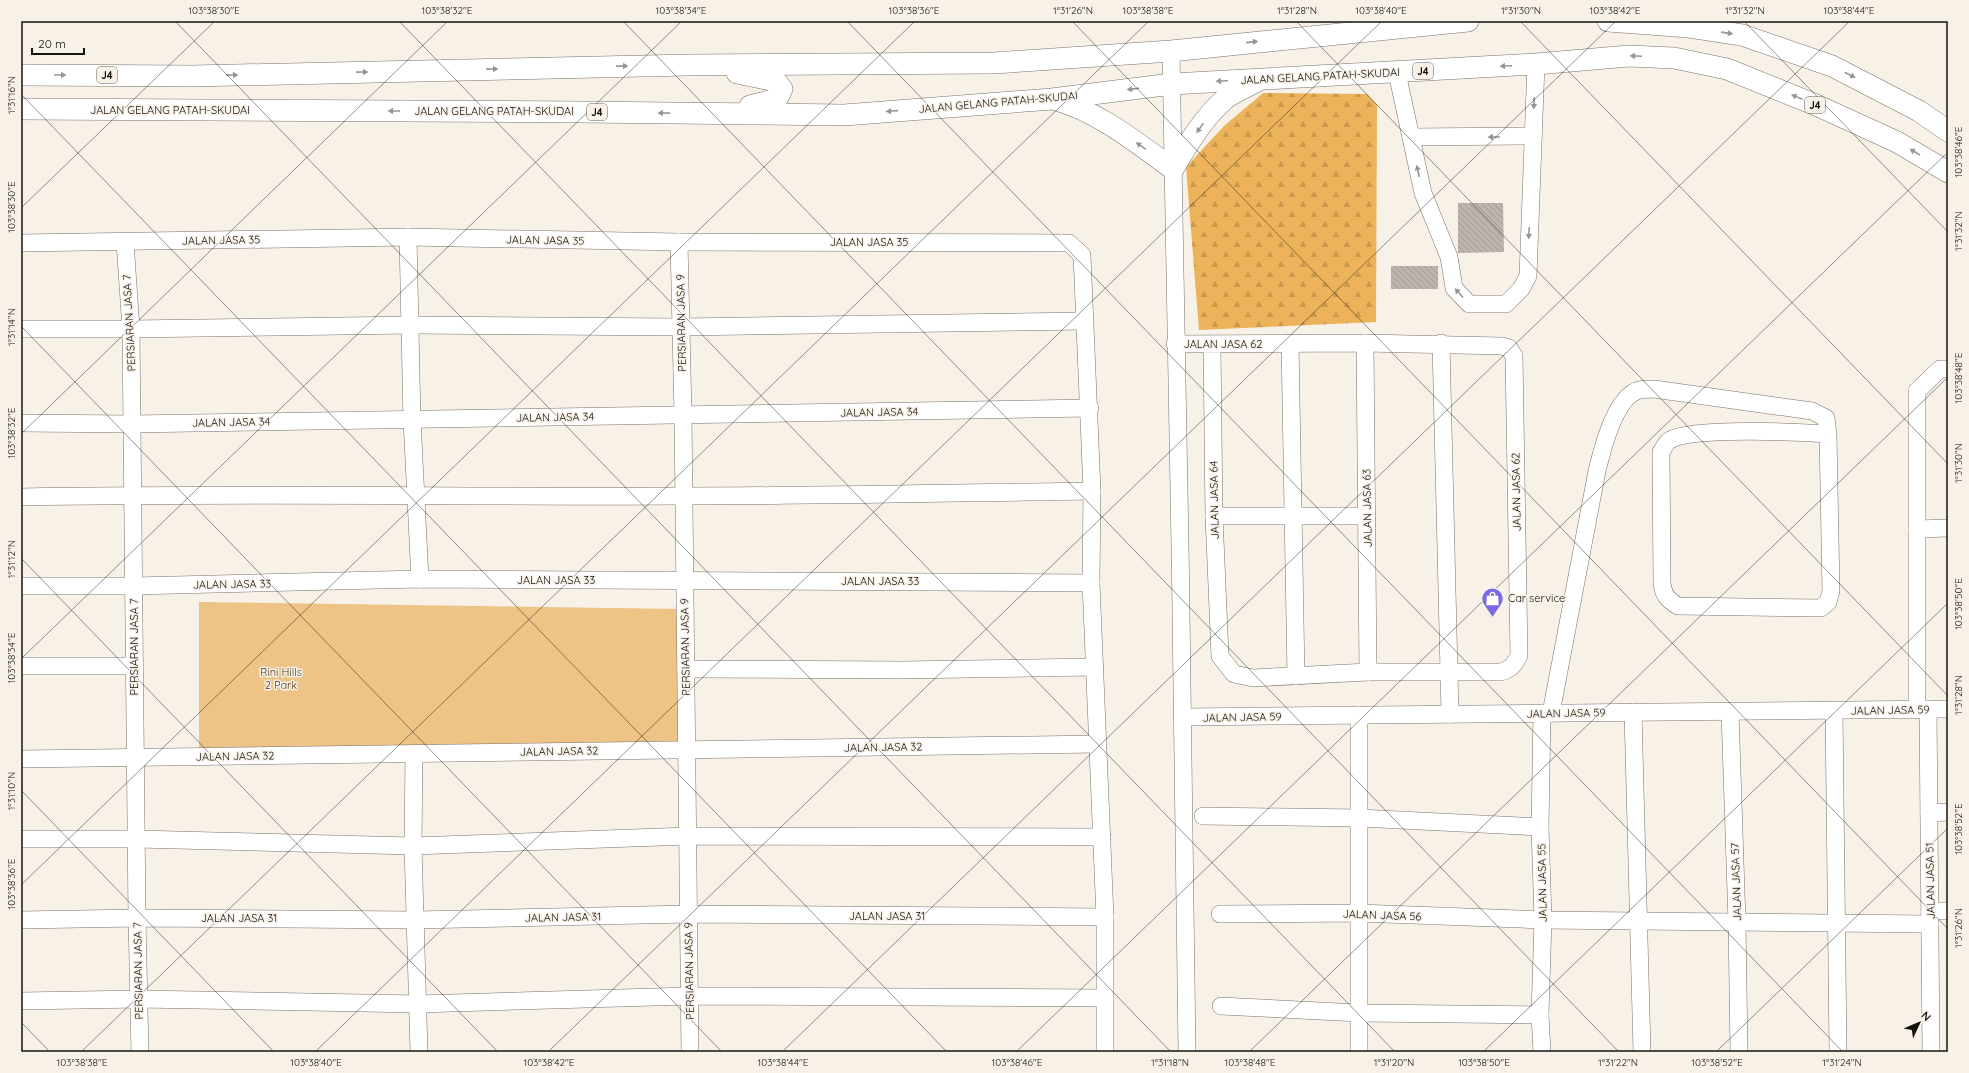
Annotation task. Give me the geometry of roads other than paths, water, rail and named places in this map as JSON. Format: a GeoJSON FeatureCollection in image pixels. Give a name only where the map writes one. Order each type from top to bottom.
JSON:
{"type":"FeatureCollection","features":[{"type":"Feature","properties":{"kind":"main road","name":"J4"},"geometry":{"type":"LineString","coordinates":[[21,75],[201,75],[688,64],[994,63],[1171,51],[1468,21]]}},
{"type":"Feature","properties":{"kind":"main road"},"geometry":{"type":"LineString","coordinates":[[1608,21],[1687,24],[1742,35],[1832,66],[1919,111],[1948,131]]}},
{"type":"Feature","properties":{"kind":"main road","name":"JALAN GELANG PATAH-SKUDAI"},"geometry":{"type":"LineString","coordinates":[[21,110],[844,115],[1052,99],[1172,84],[1262,78],[1397,73],[1629,56],[1674,58],[1727,69],[1816,105],[1897,142],[1948,172]]}},
{"type":"Feature","properties":{"kind":"main road"},"geometry":{"type":"LineString","coordinates":[[688,64],[776,81],[782,89],[777,99],[760,104],[692,113]]}},
{"type":"Feature","properties":{"kind":"main road"},"geometry":{"type":"LineString","coordinates":[[1052,99],[1072,105],[1102,121],[1174,169],[1202,125],[1216,108],[1226,98],[1262,78]]}},
{"type":"Feature","properties":{"kind":"street"},"geometry":{"type":"LineString","coordinates":[[1171,51],[1184,717],[1187,1052]]}},
{"type":"Feature","properties":{"kind":"street"},"geometry":{"type":"LineString","coordinates":[[1397,73],[1423,193],[1449,257],[1454,288],[1469,304],[1506,304],[1521,289],[1528,276],[1536,64]]}},
{"type":"Feature","properties":{"kind":"street"},"geometry":{"type":"LineString","coordinates":[[1411,137],[1533,136]]}},
{"type":"Feature","properties":{"kind":"street"},"geometry":{"type":"LineString","coordinates":[[408,237],[414,495],[420,579]]}},
{"type":"Feature","properties":{"kind":"street","name":"JALAN JASA 35"},"geometry":{"type":"LineString","coordinates":[[21,243],[408,237],[679,242],[1069,243],[1082,255],[1084,321]]}},
{"type":"Feature","properties":{"kind":"street","name":"PERSIARAN JASA 7"},"geometry":{"type":"LineString","coordinates":[[125,242],[131,329],[137,918],[140,1052]]}},
{"type":"Feature","properties":{"kind":"street","name":"PERSIARAN JASA 9"},"geometry":{"type":"LineString","coordinates":[[679,242],[683,415],[690,1052]]}},
{"type":"Feature","properties":{"kind":"street"},"geometry":{"type":"LineString","coordinates":[[21,329],[411,325],[681,327],[1084,321],[1090,408],[1092,491],[1090,583],[1095,667],[1105,917],[1105,1052]]}},
{"type":"Feature","properties":{"kind":"street"},"geometry":{"type":"LineString","coordinates":[[1290,343],[1296,676]]}},
{"type":"Feature","properties":{"kind":"street","name":"JALAN JASA 63"},"geometry":{"type":"LineString","coordinates":[[1365,343],[1368,672]]}},
{"type":"Feature","properties":{"kind":"street"},"geometry":{"type":"LineString","coordinates":[[1441,343],[1450,714]]}},
{"type":"Feature","properties":{"kind":"street","name":"JALAN JASA 62"},"geometry":{"type":"LineString","coordinates":[[1176,344],[1441,343],[1502,346],[1508,348],[1514,356],[1519,656],[1515,664],[1508,670],[1501,672],[1368,672],[1253,678],[1234,674],[1220,656]]}},
{"type":"Feature","properties":{"kind":"street","name":"JALAN JASA 64"},"geometry":{"type":"LineString","coordinates":[[1212,345],[1214,516],[1220,656]]}},
{"type":"Feature","properties":{"kind":"street","name":"JALAN JASA 51"},"geometry":{"type":"LineString","coordinates":[[1931,1052],[1929,813],[1923,710],[1917,529],[1917,391],[1944,369]]}},
{"type":"Feature","properties":{"kind":"street","name":"JALAN JASA 55"},"geometry":{"type":"LineString","coordinates":[[1542,1052],[1540,1015],[1543,920],[1540,827],[1547,713],[1605,438],[1626,398],[1638,390],[1654,389],[1812,411],[1826,418],[1828,434]]}},
{"type":"Feature","properties":{"kind":"street","name":"JALAN JASA 34"},"geometry":{"type":"LineString","coordinates":[[21,423],[132,424],[1090,408]]}},
{"type":"Feature","properties":{"kind":"street"},"geometry":{"type":"LineString","coordinates":[[1718,432],[1828,434],[1830,591],[1828,602],[1821,608],[1678,606],[1668,600],[1663,593],[1662,583],[1661,452],[1668,441],[1678,437],[1718,432]]}},
{"type":"Feature","properties":{"kind":"street"},"geometry":{"type":"LineString","coordinates":[[21,497],[132,495],[683,496],[1092,491]]}},
{"type":"Feature","properties":{"kind":"street"},"geometry":{"type":"LineString","coordinates":[[1214,516],[1367,516]]}},
{"type":"Feature","properties":{"kind":"street"},"geometry":{"type":"LineString","coordinates":[[1917,529],[1948,528]]}},
{"type":"Feature","properties":{"kind":"street","name":"JALAN JASA 33"},"geometry":{"type":"LineString","coordinates":[[21,586],[134,586],[420,579],[1090,583]]}},
{"type":"Feature","properties":{"kind":"street"},"geometry":{"type":"LineString","coordinates":[[21,666],[134,666]]}},
{"type":"Feature","properties":{"kind":"street"},"geometry":{"type":"LineString","coordinates":[[686,669],[902,670],[1095,667]]}},
{"type":"Feature","properties":{"kind":"street","name":"JALAN JASA 59"},"geometry":{"type":"LineString","coordinates":[[1184,717],[1948,709]]}},
{"type":"Feature","properties":{"kind":"street"},"geometry":{"type":"LineString","coordinates":[[1834,711],[1838,1052]]}},
{"type":"Feature","properties":{"kind":"street"},"geometry":{"type":"LineString","coordinates":[[1633,712],[1642,1052]]}},
{"type":"Feature","properties":{"kind":"street","name":"JALAN JASA 57"},"geometry":{"type":"LineString","coordinates":[[1730,712],[1737,922],[1739,1052]]}},
{"type":"Feature","properties":{"kind":"street"},"geometry":{"type":"LineString","coordinates":[[1359,715],[1359,1052]]}},
{"type":"Feature","properties":{"kind":"street","name":"JALAN JASA 32"},"geometry":{"type":"LineString","coordinates":[[21,759],[1097,744]]}},
{"type":"Feature","properties":{"kind":"street"},"geometry":{"type":"LineString","coordinates":[[414,754],[413,846],[419,1052]]}},
{"type":"Feature","properties":{"kind":"street"},"geometry":{"type":"LineString","coordinates":[[1929,813],[1948,812]]}},
{"type":"Feature","properties":{"kind":"street"},"geometry":{"type":"LineString","coordinates":[[1203,816],[1359,818],[1540,827]]}},
{"type":"Feature","properties":{"kind":"street"},"geometry":{"type":"LineString","coordinates":[[21,839],[137,839],[413,846],[688,836],[1102,837]]}},
{"type":"Feature","properties":{"kind":"street","name":"JALAN JASA 56"},"geometry":{"type":"LineString","coordinates":[[1220,914],[1359,913],[1543,920],[1837,923],[1930,918],[1948,911]]}},
{"type":"Feature","properties":{"kind":"street","name":"JALAN JASA 31"},"geometry":{"type":"LineString","coordinates":[[21,920],[137,918],[415,920],[688,914],[1105,917]]}},
{"type":"Feature","properties":{"kind":"street"},"geometry":{"type":"LineString","coordinates":[[21,1001],[139,999],[418,1004],[689,996],[1105,998]]}},
{"type":"Feature","properties":{"kind":"street"},"geometry":{"type":"LineString","coordinates":[[1221,1006],[1359,1013],[1540,1015]]}},
{"type":"Feature","properties":{"kind":"place","name":"Car service"},"geometry":{"type":"Point","coordinates":[1492,618]}},
{"type":"Feature","properties":{"kind":"park label","name":"Rini Hills 2 Park"},"geometry":{"type":"Point","coordinates":[281,678]}}]}
